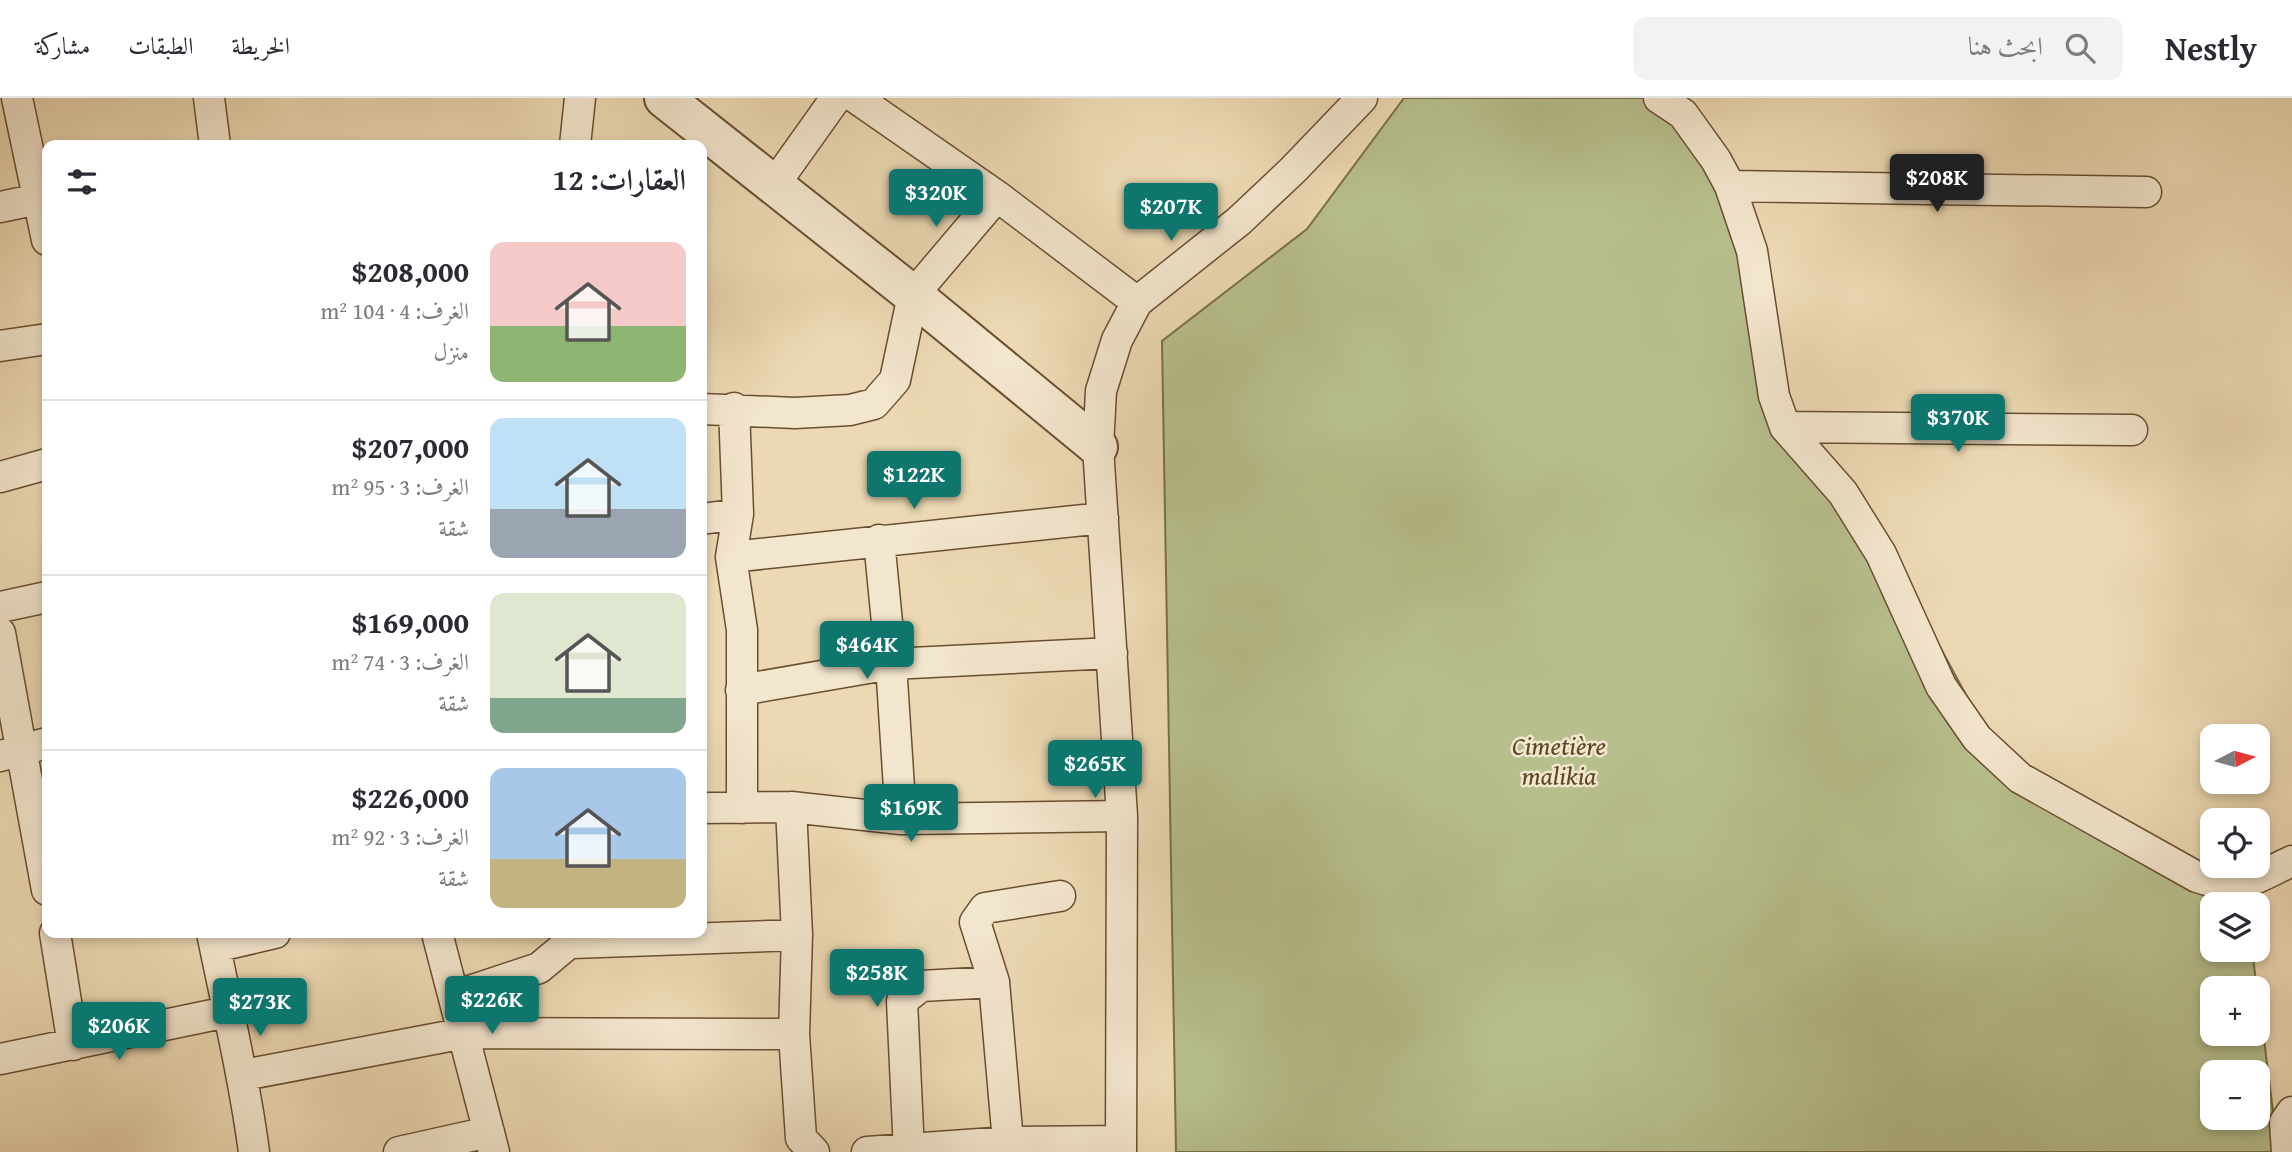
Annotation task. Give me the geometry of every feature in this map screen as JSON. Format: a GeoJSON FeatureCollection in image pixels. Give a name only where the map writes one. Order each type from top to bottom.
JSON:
{"type":"FeatureCollection","features":[{"type":"Feature","properties":{"kind":"street"},"geometry":{"type":"LineString","coordinates":[[16,98],[42,194]]}},
{"type":"Feature","properties":{"kind":"street"},"geometry":{"type":"LineString","coordinates":[[209,98],[214,140]]}},
{"type":"Feature","properties":{"kind":"street"},"geometry":{"type":"LineString","coordinates":[[576,140],[580,98]]}},
{"type":"Feature","properties":{"kind":"street"},"geometry":{"type":"LineString","coordinates":[[774,185],[836,98]]}},
{"type":"Feature","properties":{"kind":"street"},"geometry":{"type":"LineString","coordinates":[[856,98],[997,196],[1137,302]]}},
{"type":"Feature","properties":{"kind":"street"},"geometry":{"type":"LineString","coordinates":[[867,1152],[1007,1142],[1121,1147],[1122,816],[1098,447],[1101,390],[1117,340],[1137,302],[1239,221],[1362,98]]}},
{"type":"Feature","properties":{"kind":"street"},"geometry":{"type":"LineString","coordinates":[[1659,98],[1683,114],[1716,160],[1730,186],[1752,251],[1774,396],[1785,427],[1843,493],[1881,554],[1941,686],[1977,738],[2020,778],[2197,877],[2222,886],[2245,883],[2292,860]]}},
{"type":"Feature","properties":{"kind":"street"},"geometry":{"type":"LineString","coordinates":[[671,100],[1098,447]]}},
{"type":"Feature","properties":{"kind":"street"},"geometry":{"type":"LineString","coordinates":[[1730,186],[2146,192]]}},
{"type":"Feature","properties":{"kind":"street"},"geometry":{"type":"LineString","coordinates":[[707,409],[734,408],[795,413],[850,411],[874,404],[895,380],[913,295],[997,196]]}},
{"type":"Feature","properties":{"kind":"street"},"geometry":{"type":"LineString","coordinates":[[0,208],[42,198]]}},
{"type":"Feature","properties":{"kind":"street"},"geometry":{"type":"LineString","coordinates":[[0,346],[42,339]]}},
{"type":"Feature","properties":{"kind":"street"},"geometry":{"type":"LineString","coordinates":[[734,408],[738,514],[731,557],[742,630],[742,808]]}},
{"type":"Feature","properties":{"kind":"street"},"geometry":{"type":"LineString","coordinates":[[1785,427],[2132,430]]}},
{"type":"Feature","properties":{"kind":"street"},"geometry":{"type":"LineString","coordinates":[[0,477],[42,465]]}},
{"type":"Feature","properties":{"kind":"street"},"geometry":{"type":"LineString","coordinates":[[707,518],[738,514]]}},
{"type":"Feature","properties":{"kind":"street"},"geometry":{"type":"LineString","coordinates":[[731,557],[1103,518]]}},
{"type":"Feature","properties":{"kind":"street"},"geometry":{"type":"LineString","coordinates":[[879,540],[891,664],[901,819]]}},
{"type":"Feature","properties":{"kind":"street"},"geometry":{"type":"LineString","coordinates":[[0,607],[42,598]]}},
{"type":"Feature","properties":{"kind":"street"},"geometry":{"type":"LineString","coordinates":[[0,633],[24,750],[42,860]]}},
{"type":"Feature","properties":{"kind":"street"},"geometry":{"type":"LineString","coordinates":[[741,690],[891,664],[1112,653]]}},
{"type":"Feature","properties":{"kind":"street"},"geometry":{"type":"LineString","coordinates":[[707,808],[791,807],[901,819],[1122,816]]}},
{"type":"Feature","properties":{"kind":"street"},"geometry":{"type":"LineString","coordinates":[[791,807],[797,935],[794,1034],[801,1138],[814,1152]]}},
{"type":"Feature","properties":{"kind":"street"},"geometry":{"type":"LineString","coordinates":[[1007,1142],[994,982],[975,922],[985,908],[1060,896]]}},
{"type":"Feature","properties":{"kind":"street"},"geometry":{"type":"LineString","coordinates":[[707,936],[797,935]]}},
{"type":"Feature","properties":{"kind":"street"},"geometry":{"type":"LineString","coordinates":[[55,938],[74,1045]]}},
{"type":"Feature","properties":{"kind":"street"},"geometry":{"type":"LineString","coordinates":[[231,938],[214,940],[227,1012],[244,1075],[254,1152]]}},
{"type":"Feature","properties":{"kind":"street"},"geometry":{"type":"LineString","coordinates":[[399,1152],[492,1142],[438,938]]}},
{"type":"Feature","properties":{"kind":"street"},"geometry":{"type":"LineString","coordinates":[[454,996],[539,968],[576,938]]}},
{"type":"Feature","properties":{"kind":"street"},"geometry":{"type":"LineString","coordinates":[[909,1151],[902,1001],[921,986],[994,982]]}},
{"type":"Feature","properties":{"kind":"street"},"geometry":{"type":"LineString","coordinates":[[0,1059],[227,1012]]}},
{"type":"Feature","properties":{"kind":"street"},"geometry":{"type":"LineString","coordinates":[[244,1075],[465,1033],[794,1034]]}},
{"type":"Feature","properties":{"kind":"street"},"geometry":{"type":"LineString","coordinates":[[2287,1152],[2285,1122],[2292,1112]]}},
{"type":"Feature","properties":{"kind":"green space","name":"Cimetière malikia"},"geometry":{"type":"Polygon","coordinates":[[[1404,98],[1676,98],[1752,219],[1792,427],[1875,527],[2009,774],[2200,894],[2200,962],[2254,962],[2255,976],[2200,976],[2200,1046],[2265,1046],[2267,1060],[2200,1060],[2200,1130],[2270,1130],[2270,1088],[2278,1152],[1176,1152],[1162,341],[1307,229],[1404,98]]]}}]}
